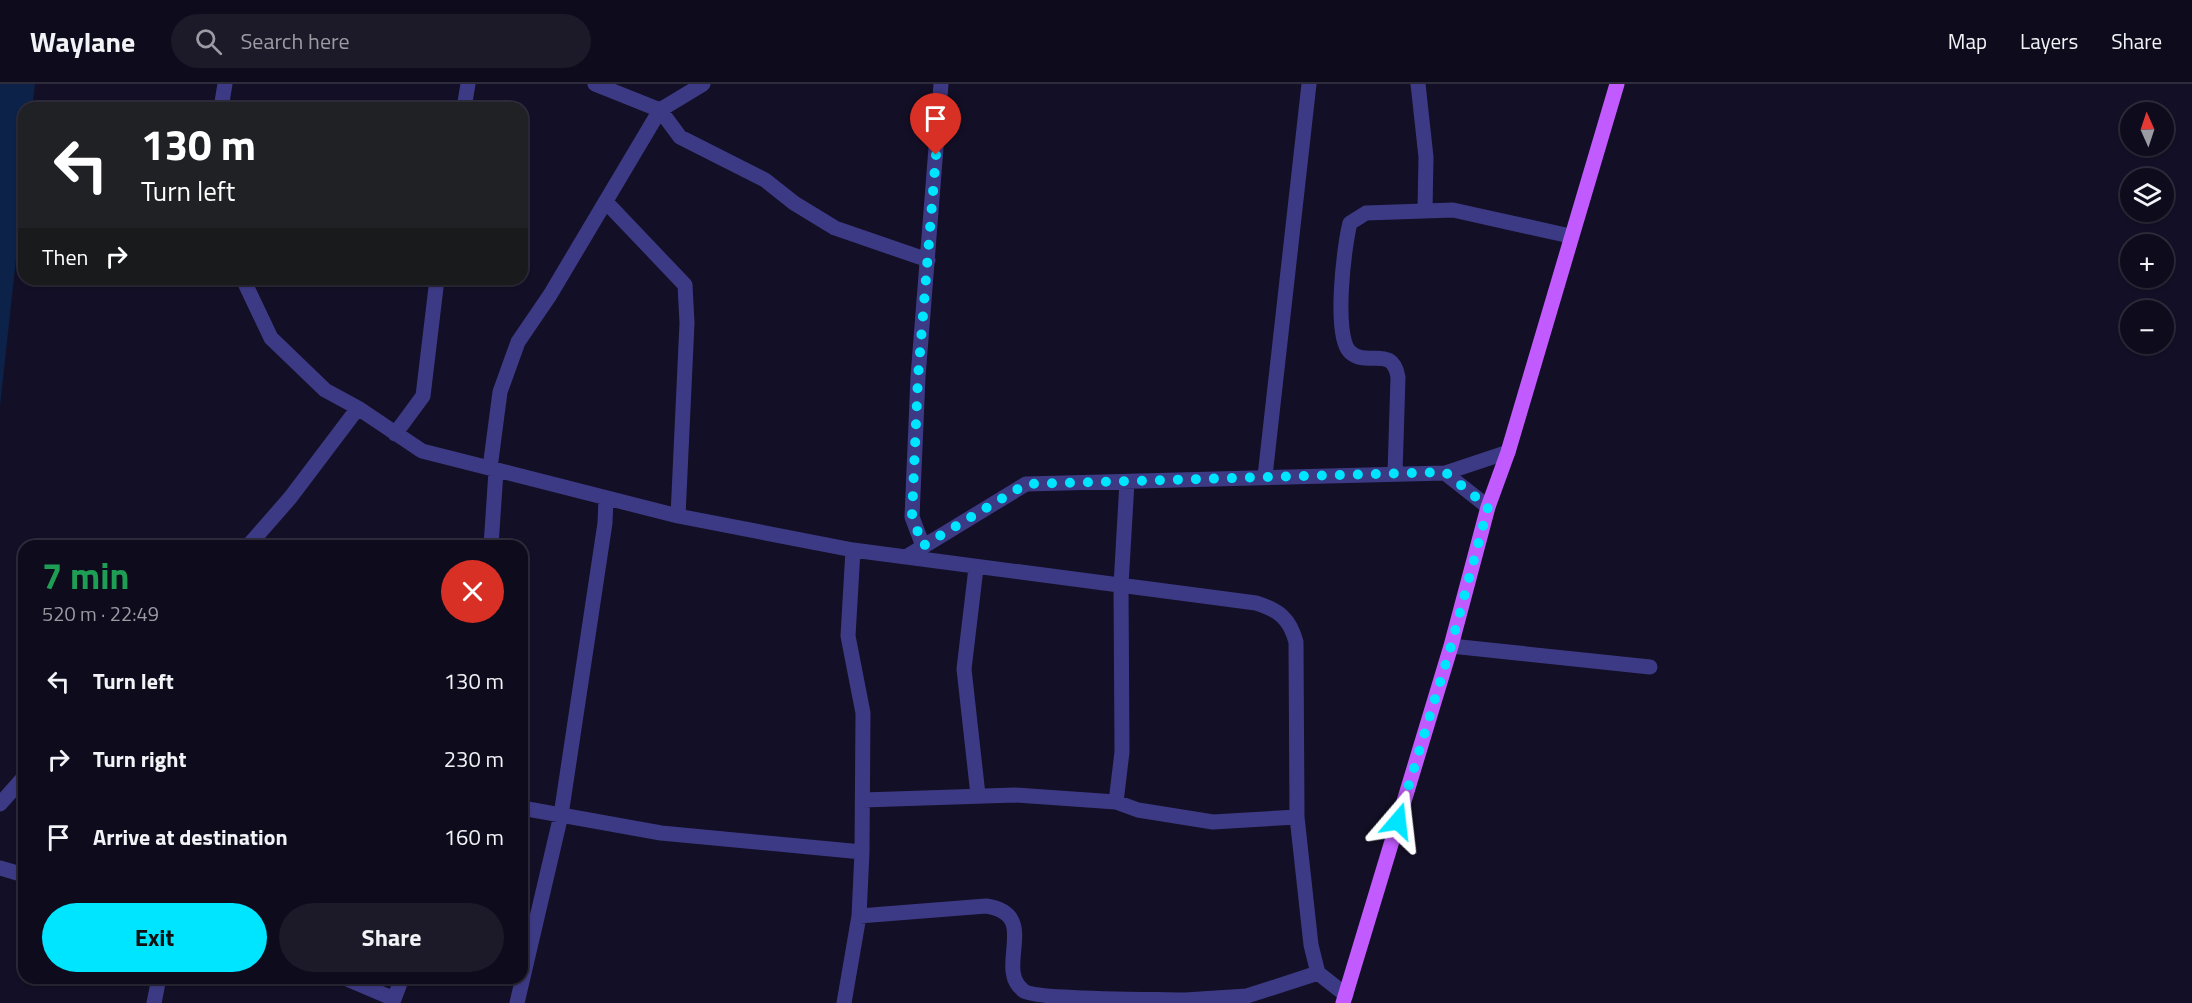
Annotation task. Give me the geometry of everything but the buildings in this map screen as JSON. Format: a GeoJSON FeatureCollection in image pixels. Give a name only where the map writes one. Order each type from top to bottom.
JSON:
{"type":"FeatureCollection","features":[{"type":"Feature","properties":{"kind":"main road"},"geometry":{"type":"LineString","coordinates":[[1345,999],[1451,646],[1488,507],[1508,452],[1570,236],[1617,84]]}},
{"type":"Feature","properties":{"kind":"street"},"geometry":{"type":"LineString","coordinates":[[221,102],[225,84]]}},
{"type":"Feature","properties":{"kind":"street"},"geometry":{"type":"LineString","coordinates":[[465,102],[468,84]]}},
{"type":"Feature","properties":{"kind":"street"},"geometry":{"type":"LineString","coordinates":[[595,84],[621,89],[660,110],[680,137],[765,180],[794,203],[835,228],[928,260]]}},
{"type":"Feature","properties":{"kind":"street"},"geometry":{"type":"LineString","coordinates":[[490,468],[500,392],[518,342],[606,202],[660,110],[703,84]]}},
{"type":"Feature","properties":{"kind":"street"},"geometry":{"type":"LineString","coordinates":[[923,546],[912,516],[918,377],[941,84]]}},
{"type":"Feature","properties":{"kind":"street"},"geometry":{"type":"LineString","coordinates":[[1265,476],[1309,84]]}},
{"type":"Feature","properties":{"kind":"street"},"geometry":{"type":"LineString","coordinates":[[1418,84],[1426,157],[1425,210]]}},
{"type":"Feature","properties":{"kind":"street"},"geometry":{"type":"LineString","coordinates":[[606,202],[685,285],[687,323],[678,516]]}},
{"type":"Feature","properties":{"kind":"street"},"geometry":{"type":"LineString","coordinates":[[1395,473],[1398,377],[1396,366],[1390,361],[1357,356],[1349,351],[1344,341],[1341,313],[1347,234],[1350,223],[1366,213],[1425,210],[1471,213],[1570,236]]}},
{"type":"Feature","properties":{"kind":"street"},"geometry":{"type":"LineString","coordinates":[[246,285],[271,338],[325,390],[358,408],[422,452],[678,516],[853,550],[976,568],[1256,603],[1271,608],[1292,627],[1296,642],[1297,817],[1311,945],[1318,973],[1345,999]]}},
{"type":"Feature","properties":{"kind":"street"},"geometry":{"type":"LineString","coordinates":[[395,434],[423,396],[436,285]]}},
{"type":"Feature","properties":{"kind":"street"},"geometry":{"type":"LineString","coordinates":[[253,540],[290,498],[358,408]]}},
{"type":"Feature","properties":{"kind":"street"},"geometry":{"type":"LineString","coordinates":[[906,557],[1026,484],[1126,483],[1265,476],[1445,472],[1508,452]]}},
{"type":"Feature","properties":{"kind":"street"},"geometry":{"type":"LineString","coordinates":[[490,468],[496,471],[491,540]]}},
{"type":"Feature","properties":{"kind":"street"},"geometry":{"type":"LineString","coordinates":[[1445,472],[1488,507]]}},
{"type":"Feature","properties":{"kind":"street"},"geometry":{"type":"LineString","coordinates":[[1116,802],[1122,752],[1121,585],[1126,483]]}},
{"type":"Feature","properties":{"kind":"street"},"geometry":{"type":"LineString","coordinates":[[528,956],[561,815],[605,523],[606,498]]}},
{"type":"Feature","properties":{"kind":"street"},"geometry":{"type":"LineString","coordinates":[[843,1003],[859,916],[862,852],[863,713],[848,636],[853,550]]}},
{"type":"Feature","properties":{"kind":"street"},"geometry":{"type":"LineString","coordinates":[[976,568],[964,669],[978,795]]}},
{"type":"Feature","properties":{"kind":"street"},"geometry":{"type":"LineString","coordinates":[[1451,646],[1650,667]]}},
{"type":"Feature","properties":{"kind":"street"},"geometry":{"type":"LineString","coordinates":[[0,804],[18,784]]}},
{"type":"Feature","properties":{"kind":"street"},"geometry":{"type":"LineString","coordinates":[[863,801],[978,795],[1116,802],[1138,810],[1200,821],[1297,817]]}},
{"type":"Feature","properties":{"kind":"street"},"geometry":{"type":"LineString","coordinates":[[528,809],[661,833],[862,852]]}},
{"type":"Feature","properties":{"kind":"street"},"geometry":{"type":"LineString","coordinates":[[0,868],[18,873]]}},
{"type":"Feature","properties":{"kind":"street"},"geometry":{"type":"LineString","coordinates":[[859,916],[986,906],[1002,908],[1011,916],[1013,923],[1013,966],[1018,985],[1026,993],[1066,997],[1185,1001],[1247,996],[1318,973]]}},
{"type":"Feature","properties":{"kind":"street"},"geometry":{"type":"LineString","coordinates":[[154,1003],[158,984]]}},
{"type":"Feature","properties":{"kind":"street"},"geometry":{"type":"LineString","coordinates":[[359,984],[399,1001],[401,984]]}},
{"type":"Feature","properties":{"kind":"street"},"geometry":{"type":"LineString","coordinates":[[517,1003],[521,984]]}},
{"type":"Feature","properties":{"kind":"water"},"geometry":{"type":"Polygon","coordinates":[[[0,84],[35,84],[33,102],[18,102],[18,241],[0,406],[0,84]]]}},
{"type":"Feature","properties":{"kind":"route"},"geometry":{"type":"LineString","coordinates":[[936,155],[918,377],[912,516],[923,546],[1026,484],[1126,483],[1265,476],[1445,472],[1488,507],[1451,646],[1398,821]]}}]}
